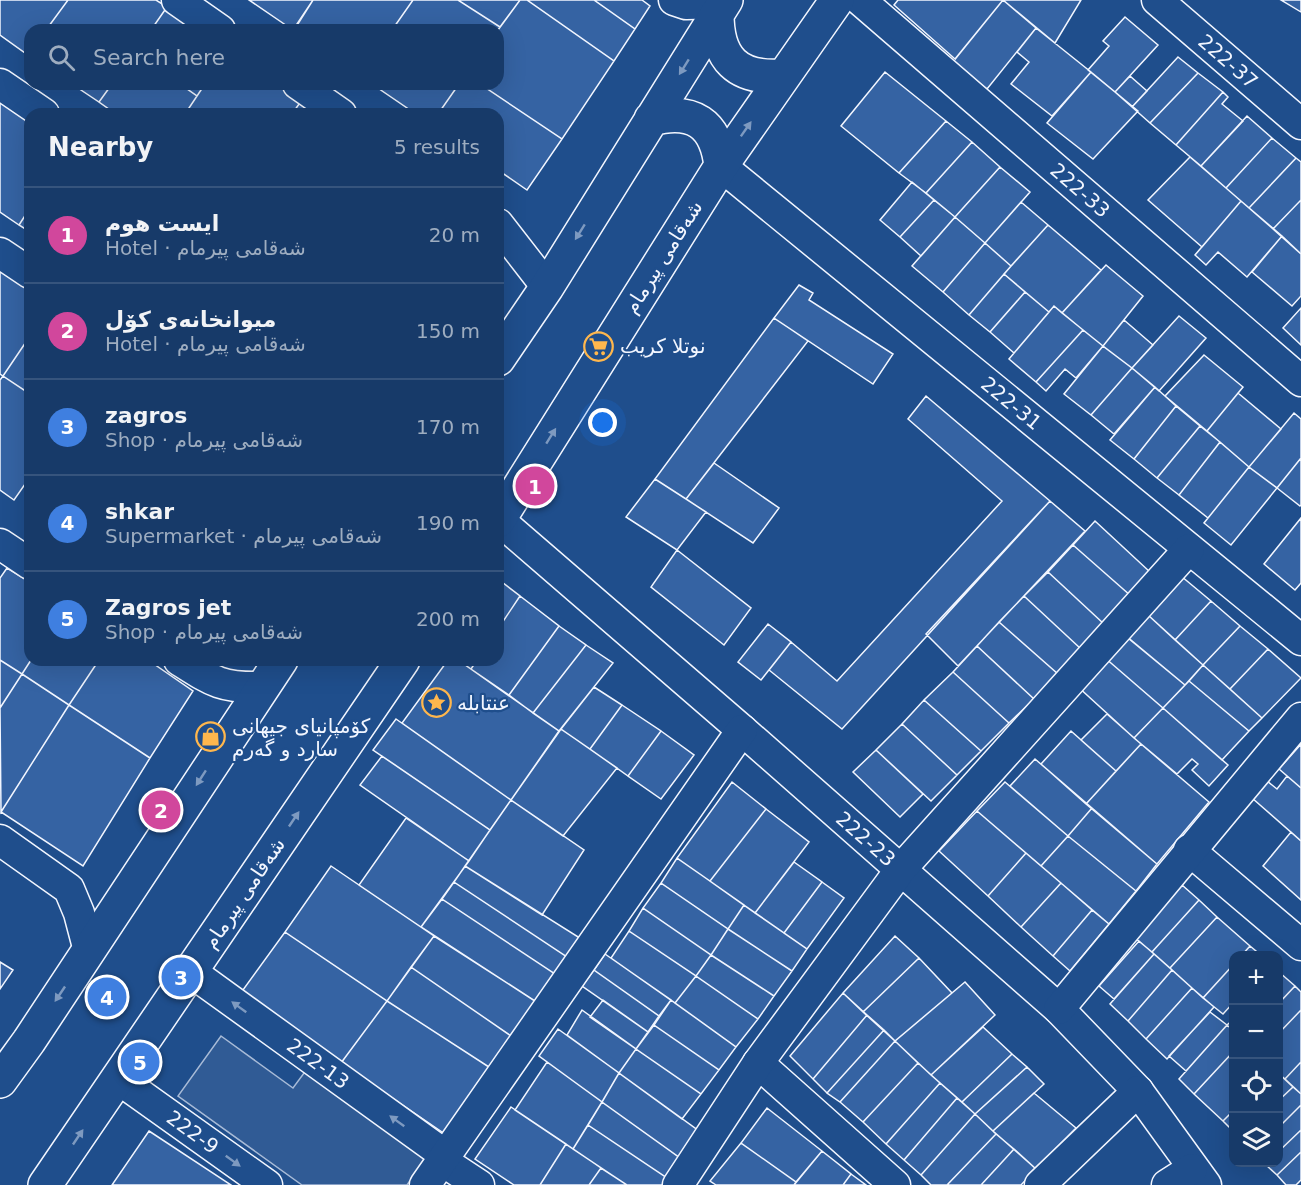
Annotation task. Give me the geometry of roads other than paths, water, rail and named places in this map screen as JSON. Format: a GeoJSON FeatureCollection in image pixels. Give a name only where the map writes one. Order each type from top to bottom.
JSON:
{"type":"FeatureCollection","features":[{"type":"Feature","properties":{"kind":"highway","name":"شەقامی پیرمام"},"geometry":{"type":"LineString","coordinates":[[504,510],[721,166],[837,0]]}},
{"type":"Feature","properties":{"kind":"highway"},"geometry":{"type":"LineString","coordinates":[[723,6],[717,36],[725,55],[741,70],[761,78],[782,76]]}},
{"type":"Feature","properties":{"kind":"highway"},"geometry":{"type":"LineString","coordinates":[[504,350],[547,287],[723,6]]}},
{"type":"Feature","properties":{"kind":"highway"},"geometry":{"type":"LineString","coordinates":[[651,118],[671,114],[691,117],[708,128],[718,146],[721,166]]}},
{"type":"Feature","properties":{"kind":"highway"},"geometry":{"type":"LineString","coordinates":[[0,1081],[89,951],[277,666]]}},
{"type":"Feature","properties":{"kind":"highway","name":"شەقامی پیرمام"},"geometry":{"type":"LineString","coordinates":[[45,1185],[399,666]]}},
{"type":"Feature","properties":{"kind":"street"},"geometry":{"type":"LineString","coordinates":[[177,0],[211,24]]}},
{"type":"Feature","properties":{"kind":"street"},"geometry":{"type":"LineString","coordinates":[[674,0],[686,4],[723,6]]}},
{"type":"Feature","properties":{"kind":"street","name":"222-33"},"geometry":{"type":"LineString","coordinates":[[860,0],[1301,381]]}},
{"type":"Feature","properties":{"kind":"street","name":"222-37"},"geometry":{"type":"LineString","coordinates":[[1157,0],[1301,124]]}},
{"type":"Feature","properties":{"kind":"street"},"geometry":{"type":"LineString","coordinates":[[0,84],[35,108]]}},
{"type":"Feature","properties":{"kind":"street"},"geometry":{"type":"LineString","coordinates":[[307,90],[332,108]]}},
{"type":"Feature","properties":{"kind":"street","name":"222-31"},"geometry":{"type":"LineString","coordinates":[[721,166],[1301,640]]}},
{"type":"Feature","properties":{"kind":"street"},"geometry":{"type":"LineString","coordinates":[[504,232],[547,287]]}},
{"type":"Feature","properties":{"kind":"street"},"geometry":{"type":"LineString","coordinates":[[0,253],[24,269]]}},
{"type":"Feature","properties":{"kind":"street","name":"222-23"},"geometry":{"type":"LineString","coordinates":[[504,525],[742,730],[1059,1010],[1138,1090],[1199,1177]]}},
{"type":"Feature","properties":{"kind":"street"},"geometry":{"type":"LineString","coordinates":[[678,1185],[758,1063],[901,869],[1189,549]]}},
{"type":"Feature","properties":{"kind":"street"},"geometry":{"type":"LineString","coordinates":[[188,666],[212,681],[233,688],[261,687]]}},
{"type":"Feature","properties":{"kind":"street"},"geometry":{"type":"LineString","coordinates":[[1059,1010],[1189,850],[1301,718]]}},
{"type":"Feature","properties":{"kind":"street"},"geometry":{"type":"LineString","coordinates":[[425,1185],[742,730]]}},
{"type":"Feature","properties":{"kind":"street"},"geometry":{"type":"LineString","coordinates":[[0,840],[69,889],[79,913],[89,951]]}},
{"type":"Feature","properties":{"kind":"street"},"geometry":{"type":"LineString","coordinates":[[1189,850],[1301,945]]}},
{"type":"Feature","properties":{"kind":"street","name":"222-13"},"geometry":{"type":"LineString","coordinates":[[190,971],[479,1185]]}},
{"type":"Feature","properties":{"kind":"street"},"geometry":{"type":"LineString","coordinates":[[758,1063],[895,1185]]}},
{"type":"Feature","properties":{"kind":"street","name":"222-9"},"geometry":{"type":"LineString","coordinates":[[117,1078],[267,1185]]}},
{"type":"Feature","properties":{"kind":"street"},"geometry":{"type":"LineString","coordinates":[[1040,1185],[1138,1090]]}},
{"type":"Feature","properties":{"kind":"street"},"geometry":{"type":"LineString","coordinates":[[1167,1185],[1199,1177]]}},
{"type":"Feature","properties":{"kind":"place","name":"نوتلا كريب"},"geometry":{"type":"Point","coordinates":[599,346]}},
{"type":"Feature","properties":{"kind":"place","name":"ايست هوم"},"geometry":{"type":"Point","coordinates":[535,486]}},
{"type":"Feature","properties":{"kind":"place","name":"عنتابله"},"geometry":{"type":"Point","coordinates":[436,703]}},
{"type":"Feature","properties":{"kind":"place","name":"کۆمپانیای جیهانی سارد و گەرم"},"geometry":{"type":"Point","coordinates":[211,737]}},
{"type":"Feature","properties":{"kind":"place","name":"میوانخانەی کۆل"},"geometry":{"type":"Point","coordinates":[161,810]}},
{"type":"Feature","properties":{"kind":"place","name":"zagros"},"geometry":{"type":"Point","coordinates":[181,977]}},
{"type":"Feature","properties":{"kind":"place","name":"shkar"},"geometry":{"type":"Point","coordinates":[107,997]}},
{"type":"Feature","properties":{"kind":"place","name":"Zagros jet"},"geometry":{"type":"Point","coordinates":[140,1062]}}]}
